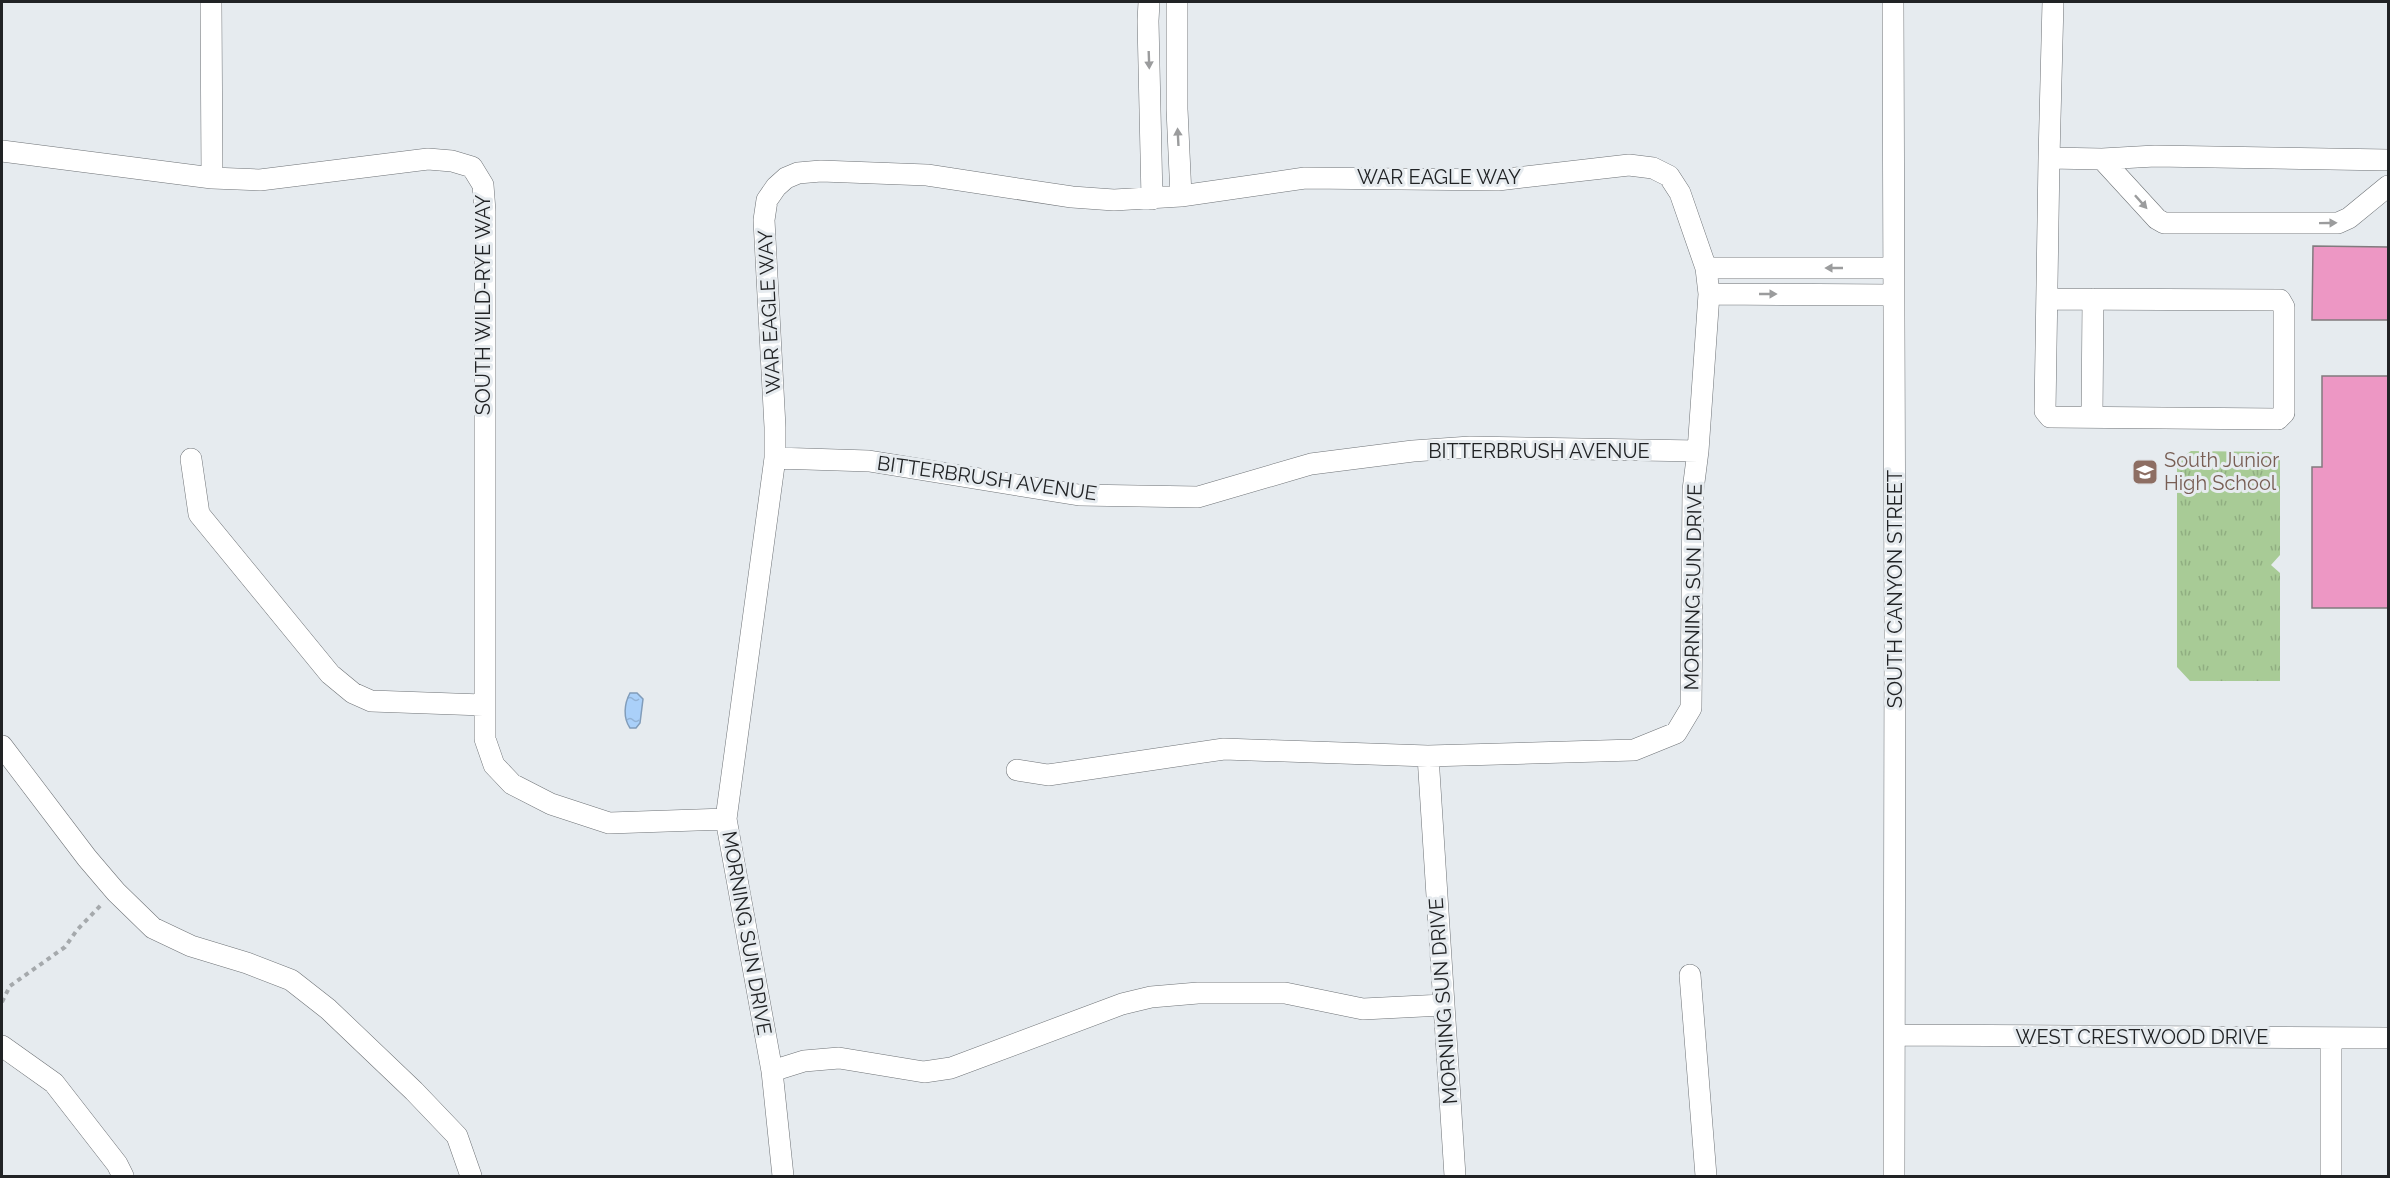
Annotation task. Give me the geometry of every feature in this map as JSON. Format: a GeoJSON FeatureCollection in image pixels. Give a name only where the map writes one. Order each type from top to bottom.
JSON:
{"type":"FeatureCollection","features":[{"type":"Feature","properties":{"kind":"street"},"geometry":{"type":"LineString","coordinates":[[211,2],[212,178]]}},
{"type":"Feature","properties":{"kind":"street"},"geometry":{"type":"LineString","coordinates":[[1149,2],[1152,198]]}},
{"type":"Feature","properties":{"kind":"street"},"geometry":{"type":"LineString","coordinates":[[1177,2],[1176,88],[1180,196]]}},
{"type":"Feature","properties":{"kind":"street","name":"SOUTH CANYON STREET"},"geometry":{"type":"LineString","coordinates":[[1893,2],[1894,1176]]}},
{"type":"Feature","properties":{"kind":"street"},"geometry":{"type":"LineString","coordinates":[[2047,299],[2280,300],[2284,308],[2284,413],[2278,419],[2050,417],[2045,411],[2049,158],[2053,2]]}},
{"type":"Feature","properties":{"kind":"street","name":"SOUTH WILD-RYE WAY"},"geometry":{"type":"LineString","coordinates":[[2,151],[212,178],[260,180],[428,159],[452,161],[472,167],[483,185],[483,705]]}},
{"type":"Feature","properties":{"kind":"street"},"geometry":{"type":"LineString","coordinates":[[2049,158],[2102,159],[2155,156],[2388,160]]}},
{"type":"Feature","properties":{"kind":"street"},"geometry":{"type":"LineString","coordinates":[[2102,159],[2157,219],[2164,223],[2338,223],[2349,218],[2388,186]]}},
{"type":"Feature","properties":{"kind":"street","name":"WAR EAGLE WAY"},"geometry":{"type":"LineString","coordinates":[[726,819],[775,458],[776,427],[764,220],[767,200],[786,178],[798,173],[821,171],[869,171],[927,175],[1072,197],[1114,200],[1180,196],[1305,178],[1498,180],[1629,165],[1653,168],[1669,176],[1680,193],[1707,268]]}},
{"type":"Feature","properties":{"kind":"street"},"geometry":{"type":"LineString","coordinates":[[1707,268],[1893,268]]}},
{"type":"Feature","properties":{"kind":"street","name":"MORNING SUN DRIVE"},"geometry":{"type":"LineString","coordinates":[[1455,1176],[1428,756],[1634,750],[1676,733],[1692,708],[1693,490],[1698,451],[1709,294],[1707,268]]}},
{"type":"Feature","properties":{"kind":"street"},"geometry":{"type":"LineString","coordinates":[[1709,294],[1893,294]]}},
{"type":"Feature","properties":{"kind":"street"},"geometry":{"type":"LineString","coordinates":[[2092,417],[2093,299]]}},
{"type":"Feature","properties":{"kind":"street","name":"BITTERBRUSH AVENUE"},"geometry":{"type":"LineString","coordinates":[[775,458],[869,461],[1079,495],[1198,497],[1311,464],[1413,451],[1470,447],[1698,451]]}},
{"type":"Feature","properties":{"kind":"street"},"geometry":{"type":"LineString","coordinates":[[191,459],[198,514],[330,674],[353,693],[371,700],[483,705]]}},
{"type":"Feature","properties":{"kind":"street","name":"MORNING SUN DRIVE"},"geometry":{"type":"LineString","coordinates":[[483,705],[485,739],[494,765],[512,784],[552,804],[609,823],[726,819],[772,1071],[783,1176]]}},
{"type":"Feature","properties":{"kind":"street"},"geometry":{"type":"LineString","coordinates":[[2,746],[116,892],[153,928],[191,946],[247,963],[291,980],[327,1009],[414,1091],[457,1136],[471,1176]]}},
{"type":"Feature","properties":{"kind":"street"},"geometry":{"type":"LineString","coordinates":[[1017,770],[1048,775],[1224,749],[1428,756]]}},
{"type":"Feature","properties":{"kind":"street"},"geometry":{"type":"LineString","coordinates":[[1690,975],[1706,1176]]}},
{"type":"Feature","properties":{"kind":"street"},"geometry":{"type":"LineString","coordinates":[[772,1071],[804,1061],[839,1058],[924,1072],[951,1068],[1122,1004],[1151,997],[1198,993],[1285,993],[1363,1009],[1443,1005]]}},
{"type":"Feature","properties":{"kind":"street","name":"WEST CRESTWOOD DRIVE"},"geometry":{"type":"LineString","coordinates":[[1895,1035],[2388,1038]]}},
{"type":"Feature","properties":{"kind":"street"},"geometry":{"type":"LineString","coordinates":[[2331,1038],[2331,1176]]}},
{"type":"Feature","properties":{"kind":"street"},"geometry":{"type":"LineString","coordinates":[[2,1047],[54,1083],[117,1164],[123,1176]]}},
{"type":"Feature","properties":{"kind":"path"},"geometry":{"type":"LineString","coordinates":[[2,1002],[10,987],[65,947],[77,930],[116,892]]}},
{"type":"Feature","properties":{"kind":"green space"},"geometry":{"type":"Polygon","coordinates":[[[2191,451],[2271,452],[2280,458],[2280,555],[2271,565],[2280,573],[2280,681],[2190,681],[2177,667],[2177,461],[2191,451]]]}},
{"type":"Feature","properties":{"kind":"water"},"geometry":{"type":"Polygon","coordinates":[[[630,693],[637,693],[643,699],[640,723],[636,728],[630,728],[625,715],[626,702],[630,693]]]}},
{"type":"Feature","properties":{"kind":"building"},"geometry":{"type":"Polygon","coordinates":[[[2313,246],[2388,247],[2388,320],[2312,320],[2313,246]]]}},
{"type":"Feature","properties":{"kind":"building"},"geometry":{"type":"Polygon","coordinates":[[[2322,376],[2388,376],[2388,608],[2312,608],[2312,467],[2322,467],[2322,376]]]}},
{"type":"Feature","properties":{"kind":"place","name":"South Junior High School"},"geometry":{"type":"Point","coordinates":[2145,472]}}]}
